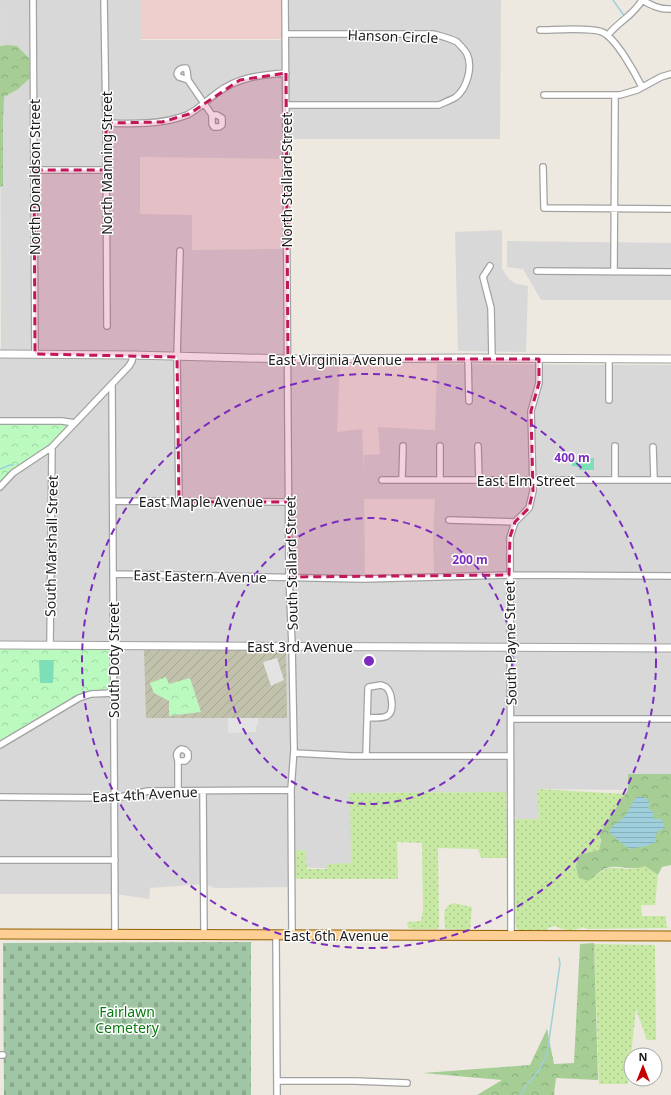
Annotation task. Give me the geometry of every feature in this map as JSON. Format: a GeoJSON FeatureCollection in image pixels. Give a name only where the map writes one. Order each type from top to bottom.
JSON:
{"type":"FeatureCollection","features":[{"type":"Feature","properties":{"kind":"main road","name":"East 6th Avenue"},"geometry":{"type":"LineString","coordinates":[[0,934],[671,936]]}},
{"type":"Feature","properties":{"kind":"street","name":"North Donaldson Street"},"geometry":{"type":"LineString","coordinates":[[33,0],[35,354]]}},
{"type":"Feature","properties":{"kind":"street","name":"North Manning Street"},"geometry":{"type":"LineString","coordinates":[[104,0],[107,326]]}},
{"type":"Feature","properties":{"kind":"street","name":"North Stallard Street"},"geometry":{"type":"LineString","coordinates":[[285,0],[288,359]]}},
{"type":"Feature","properties":{"kind":"street"},"geometry":{"type":"LineString","coordinates":[[608,35],[617,25],[636,9],[642,0],[662,9],[671,9]]}},
{"type":"Feature","properties":{"kind":"street"},"geometry":{"type":"LineString","coordinates":[[540,30],[590,30],[602,32],[608,35],[613,40],[642,87]]}},
{"type":"Feature","properties":{"kind":"street","name":"Hanson Circle"},"geometry":{"type":"LineString","coordinates":[[286,34],[433,34],[448,38],[461,46],[467,54],[469,67],[465,87],[457,96],[439,104],[286,105]]}},
{"type":"Feature","properties":{"kind":"street"},"geometry":{"type":"LineString","coordinates":[[106,123],[139,124],[162,122],[189,114],[218,92],[240,80],[268,74],[286,73]]}},
{"type":"Feature","properties":{"kind":"street"},"geometry":{"type":"LineString","coordinates":[[544,95],[615,96],[632,92],[661,77],[671,74]]}},
{"type":"Feature","properties":{"kind":"street"},"geometry":{"type":"LineString","coordinates":[[188,80],[212,115]]}},
{"type":"Feature","properties":{"kind":"street"},"geometry":{"type":"LineString","coordinates":[[614,272],[615,96]]}},
{"type":"Feature","properties":{"kind":"street"},"geometry":{"type":"LineString","coordinates":[[543,167],[544,208],[671,209]]}},
{"type":"Feature","properties":{"kind":"street"},"geometry":{"type":"LineString","coordinates":[[34,170],[106,170]]}},
{"type":"Feature","properties":{"kind":"street"},"geometry":{"type":"LineString","coordinates":[[179,502],[177,357],[180,252]]}},
{"type":"Feature","properties":{"kind":"street"},"geometry":{"type":"LineString","coordinates":[[490,266],[483,277],[491,308],[492,358]]}},
{"type":"Feature","properties":{"kind":"street"},"geometry":{"type":"LineString","coordinates":[[537,271],[671,272]]}},
{"type":"Feature","properties":{"kind":"street","name":"East Virginia Avenue"},"geometry":{"type":"LineString","coordinates":[[0,354],[133,355],[288,359],[671,359]]}},
{"type":"Feature","properties":{"kind":"street"},"geometry":{"type":"LineString","coordinates":[[0,487],[13,473],[52,447],[130,366],[133,355]]}},
{"type":"Feature","properties":{"kind":"street"},"geometry":{"type":"LineString","coordinates":[[468,358],[469,401]]}},
{"type":"Feature","properties":{"kind":"street","name":"South Payne Street"},"geometry":{"type":"LineString","coordinates":[[511,936],[511,718],[509,648],[510,537],[515,522],[529,508],[532,491],[531,412],[539,383],[539,358]]}},
{"type":"Feature","properties":{"kind":"street","name":"South Stallard Street"},"geometry":{"type":"LineString","coordinates":[[288,359],[289,577],[294,754],[291,790],[292,935]]}},
{"type":"Feature","properties":{"kind":"street"},"geometry":{"type":"LineString","coordinates":[[609,359],[609,400]]}},
{"type":"Feature","properties":{"kind":"street","name":"South Doty Street"},"geometry":{"type":"LineString","coordinates":[[112,385],[115,934]]}},
{"type":"Feature","properties":{"kind":"street"},"geometry":{"type":"LineString","coordinates":[[0,421],[62,421],[75,423]]}},
{"type":"Feature","properties":{"kind":"street"},"geometry":{"type":"LineString","coordinates":[[402,480],[403,446]]}},
{"type":"Feature","properties":{"kind":"street"},"geometry":{"type":"LineString","coordinates":[[440,446],[440,480]]}},
{"type":"Feature","properties":{"kind":"street"},"geometry":{"type":"LineString","coordinates":[[478,446],[479,480]]}},
{"type":"Feature","properties":{"kind":"street"},"geometry":{"type":"LineString","coordinates":[[615,446],[615,480]]}},
{"type":"Feature","properties":{"kind":"street","name":"South Marshall Street"},"geometry":{"type":"LineString","coordinates":[[50,645],[52,447]]}},
{"type":"Feature","properties":{"kind":"street"},"geometry":{"type":"LineString","coordinates":[[653,447],[654,480]]}},
{"type":"Feature","properties":{"kind":"street","name":"East Elm Street"},"geometry":{"type":"LineString","coordinates":[[382,480],[671,480]]}},
{"type":"Feature","properties":{"kind":"street","name":"East Maple Avenue"},"geometry":{"type":"LineString","coordinates":[[113,501],[289,502]]}},
{"type":"Feature","properties":{"kind":"street"},"geometry":{"type":"LineString","coordinates":[[449,520],[515,522]]}},
{"type":"Feature","properties":{"kind":"street","name":"East Eastern Avenue"},"geometry":{"type":"LineString","coordinates":[[113,574],[364,579],[509,575],[671,576]]}},
{"type":"Feature","properties":{"kind":"street","name":"East 3rd Avenue"},"geometry":{"type":"LineString","coordinates":[[0,645],[671,648]]}},
{"type":"Feature","properties":{"kind":"street"},"geometry":{"type":"LineString","coordinates":[[366,755],[369,686],[381,685],[386,687],[390,693],[391,708],[389,715],[386,717],[368,718]]}},
{"type":"Feature","properties":{"kind":"street"},"geometry":{"type":"LineString","coordinates":[[0,745],[78,698],[91,694],[114,693]]}},
{"type":"Feature","properties":{"kind":"street"},"geometry":{"type":"LineString","coordinates":[[511,718],[671,719]]}},
{"type":"Feature","properties":{"kind":"street"},"geometry":{"type":"LineString","coordinates":[[294,754],[510,756]]}},
{"type":"Feature","properties":{"kind":"street"},"geometry":{"type":"LineString","coordinates":[[178,761],[178,791]]}},
{"type":"Feature","properties":{"kind":"street","name":"East 4th Avenue"},"geometry":{"type":"LineString","coordinates":[[0,797],[115,798],[148,791],[291,790]]}},
{"type":"Feature","properties":{"kind":"street"},"geometry":{"type":"LineString","coordinates":[[203,791],[204,935]]}},
{"type":"Feature","properties":{"kind":"street"},"geometry":{"type":"LineString","coordinates":[[0,860],[114,860]]}},
{"type":"Feature","properties":{"kind":"street"},"geometry":{"type":"LineString","coordinates":[[276,935],[277,1095]]}},
{"type":"Feature","properties":{"kind":"street"},"geometry":{"type":"LineString","coordinates":[[277,1081],[407,1083]]}},
{"type":"Feature","properties":{"kind":"highlighted area"},"geometry":{"type":"Polygon","coordinates":[[[286,73],[288,359],[539,359],[539,383],[531,411],[533,491],[529,508],[515,522],[510,537],[509,575],[289,577],[289,502],[179,502],[177,357],[35,354],[34,170],[106,170],[106,123],[162,122],[189,114],[240,80],[286,73]]]}},
{"type":"Feature","properties":{"kind":"shaded area"},"geometry":{"type":"Polygon","coordinates":[[[0,0],[141,0],[141,40],[283,40],[283,159],[140,157],[140,214],[192,215],[192,250],[284,249],[285,354],[283,356],[1,350],[0,0]]]}},
{"type":"Feature","properties":{"kind":"shaded area"},"geometry":{"type":"Polygon","coordinates":[[[141,0],[283,0],[282,39],[141,39],[141,0]]]}},
{"type":"Feature","properties":{"kind":"shaded area"},"geometry":{"type":"Polygon","coordinates":[[[288,0],[501,0],[500,139],[289,139],[288,0]]]}},
{"type":"Feature","properties":{"kind":"shaded area"},"geometry":{"type":"Polygon","coordinates":[[[502,230],[502,269],[510,280],[517,284],[528,286],[526,352],[458,351],[455,232],[502,230]]]}},
{"type":"Feature","properties":{"kind":"shaded area"},"geometry":{"type":"Polygon","coordinates":[[[507,241],[671,243],[671,300],[541,300],[523,269],[507,267],[507,241]]]}},
{"type":"Feature","properties":{"kind":"shaded area"},"geometry":{"type":"Polygon","coordinates":[[[0,354],[340,359],[337,432],[362,429],[364,474],[364,455],[380,454],[378,427],[435,430],[437,364],[671,365],[671,574],[434,572],[433,538],[435,499],[364,499],[365,579],[671,580],[671,774],[628,774],[628,790],[537,789],[539,819],[516,819],[506,792],[350,793],[352,869],[292,867],[292,887],[215,888],[204,884],[150,888],[149,899],[115,894],[0,894],[0,354]]]}},
{"type":"Feature","properties":{"kind":"shaded area"},"geometry":{"type":"Polygon","coordinates":[[[144,650],[286,650],[287,718],[146,718],[144,650]]]}},
{"type":"Feature","properties":{"kind":"shaded area"},"geometry":{"type":"Polygon","coordinates":[[[277,658],[284,680],[271,686],[263,662],[277,658]]]}},
{"type":"Feature","properties":{"kind":"shaded area"},"geometry":{"type":"Polygon","coordinates":[[[228,718],[258,718],[256,732],[228,733],[228,718]]]}},
{"type":"Feature","properties":{"kind":"green space"},"geometry":{"type":"Polygon","coordinates":[[[0,46],[17,46],[29,58],[30,78],[18,89],[4,97],[3,186],[0,187],[0,46]]]}},
{"type":"Feature","properties":{"kind":"green space"},"geometry":{"type":"Polygon","coordinates":[[[62,422],[73,425],[51,445],[0,484],[0,423],[62,422]]]}},
{"type":"Feature","properties":{"kind":"green space"},"geometry":{"type":"Polygon","coordinates":[[[579,458],[594,458],[594,470],[579,470],[579,467],[572,466],[572,461],[579,461],[579,458]]]}},
{"type":"Feature","properties":{"kind":"green space"},"geometry":{"type":"Polygon","coordinates":[[[0,649],[110,649],[111,687],[107,691],[98,691],[0,742],[0,649]]]}},
{"type":"Feature","properties":{"kind":"green space"},"geometry":{"type":"Polygon","coordinates":[[[39,660],[54,660],[53,683],[40,683],[39,660]]]}},
{"type":"Feature","properties":{"kind":"green space"},"geometry":{"type":"Polygon","coordinates":[[[166,677],[169,684],[190,678],[201,712],[169,716],[169,701],[154,693],[150,683],[166,677]]]}},
{"type":"Feature","properties":{"kind":"green space"},"geometry":{"type":"Polygon","coordinates":[[[628,774],[671,774],[671,865],[662,867],[658,875],[645,866],[640,868],[609,867],[588,881],[579,878],[576,867],[578,855],[599,850],[601,840],[599,834],[628,790],[628,774]]]}},
{"type":"Feature","properties":{"kind":"green space"},"geometry":{"type":"Polygon","coordinates":[[[537,789],[626,794],[602,830],[599,850],[585,854],[597,875],[609,868],[632,869],[645,866],[658,875],[655,905],[641,905],[642,916],[666,916],[666,924],[668,928],[587,929],[583,927],[569,930],[556,926],[550,927],[546,930],[517,930],[514,920],[513,819],[539,819],[537,789]]]}},
{"type":"Feature","properties":{"kind":"green space"},"geometry":{"type":"Polygon","coordinates":[[[506,792],[507,858],[481,858],[478,849],[438,848],[438,929],[408,928],[407,922],[421,921],[423,910],[422,843],[397,842],[398,879],[294,879],[294,851],[305,850],[307,869],[327,869],[327,864],[351,863],[350,793],[506,792]]]}},
{"type":"Feature","properties":{"kind":"green space"},"geometry":{"type":"Polygon","coordinates":[[[453,903],[472,907],[470,930],[445,929],[445,910],[453,903]]]}},
{"type":"Feature","properties":{"kind":"green space","name":"Fairlawn Cemetery"},"geometry":{"type":"Polygon","coordinates":[[[251,942],[251,1095],[4,1095],[3,943],[251,942]]]}},
{"type":"Feature","properties":{"kind":"green space"},"geometry":{"type":"Polygon","coordinates":[[[594,943],[598,1080],[556,1078],[555,1095],[477,1095],[502,1080],[423,1073],[530,1065],[547,1029],[554,1064],[574,1063],[580,944],[594,943]]]}},
{"type":"Feature","properties":{"kind":"green space"},"geometry":{"type":"Polygon","coordinates":[[[594,944],[655,945],[656,1040],[647,1040],[636,1009],[632,1047],[623,1047],[623,1084],[599,1084],[594,944]]]}},
{"type":"Feature","properties":{"kind":"water"},"geometry":{"type":"Polygon","coordinates":[[[636,797],[645,797],[650,804],[648,808],[653,812],[654,819],[661,819],[665,828],[658,831],[655,837],[656,842],[646,846],[629,849],[609,832],[612,827],[626,815],[636,797]]]}},
{"type":"Feature","properties":{"kind":"waterway"},"geometry":{"type":"LineString","coordinates":[[613,0],[625,17]]}},
{"type":"Feature","properties":{"kind":"waterway"},"geometry":{"type":"LineString","coordinates":[[0,469],[13,465]]}},
{"type":"Feature","properties":{"kind":"waterway"},"geometry":{"type":"LineString","coordinates":[[521,1095],[526,1086],[540,1069],[547,1054],[560,964],[559,958]]}}]}
